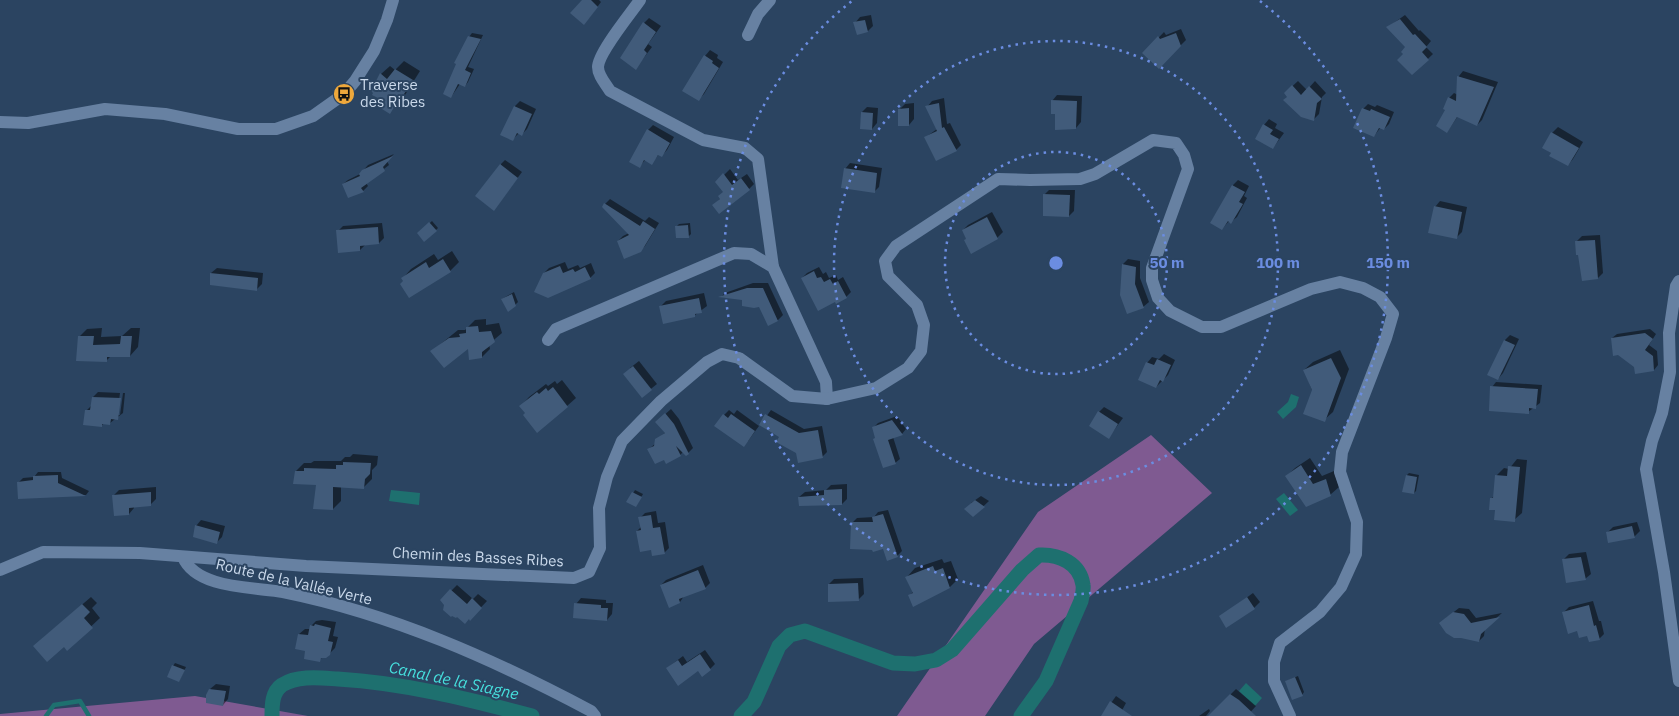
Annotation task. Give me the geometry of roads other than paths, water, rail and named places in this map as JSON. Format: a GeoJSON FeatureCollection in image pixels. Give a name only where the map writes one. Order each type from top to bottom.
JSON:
{"type":"FeatureCollection","features":[{"type":"Feature","properties":{"kind":"street"},"geometry":{"type":"LineString","coordinates":[[0,122],[28,123],[105,109],[165,114],[238,129],[276,129],[314,116],[344,94],[356,81],[374,51],[393,0]]}},
{"type":"Feature","properties":{"kind":"street"},"geometry":{"type":"LineString","coordinates":[[640,0],[602,54],[598,66],[601,78],[610,91],[703,140],[746,148],[758,159],[773,267],[826,382],[827,399]]}},
{"type":"Feature","properties":{"kind":"street"},"geometry":{"type":"LineString","coordinates":[[748,35],[758,14],[770,0]]}},
{"type":"Feature","properties":{"kind":"street","name":"Chemin des Basses Ribes"},"geometry":{"type":"LineString","coordinates":[[0,570],[43,552],[140,553],[306,566],[574,578],[589,572],[600,548],[599,508],[606,478],[622,441],[661,401],[707,362],[722,354],[739,358],[792,396],[827,399],[876,388],[908,368],[921,351],[924,325],[918,305],[888,276],[885,261],[896,246],[998,179],[1080,179],[1095,174],[1153,140],[1176,143],[1184,155],[1188,169],[1152,268],[1152,280],[1158,298],[1170,311],[1202,327],[1221,327],[1311,289],[1340,282],[1363,288],[1380,297],[1393,314],[1386,338],[1342,452],[1340,472],[1357,522],[1356,554],[1341,587],[1320,612],[1280,643],[1274,662],[1274,681],[1290,716]]}},
{"type":"Feature","properties":{"kind":"street"},"geometry":{"type":"LineString","coordinates":[[548,340],[556,329],[734,253],[751,254],[773,267]]}},
{"type":"Feature","properties":{"kind":"street"},"geometry":{"type":"LineString","coordinates":[[1679,281],[1676,286],[1669,333],[1670,372],[1662,413],[1652,441],[1646,469],[1664,572],[1679,681]]}},
{"type":"Feature","properties":{"kind":"street","name":"Route de la Vallée Verte"},"geometry":{"type":"LineString","coordinates":[[183,557],[186,565],[192,570],[222,584],[283,592],[346,608],[417,630],[490,660],[591,711],[594,716]]}},
{"type":"Feature","properties":{"kind":"waterway","name":"Canal de la Siagne"},"geometry":{"type":"LineString","coordinates":[[741,716],[754,702],[779,646],[790,635],[805,631],[893,663],[915,664],[936,660],[952,650],[1022,570],[1039,555],[1054,556],[1067,561],[1078,571],[1083,585],[1081,601],[1046,681],[1021,716]]}},
{"type":"Feature","properties":{"kind":"waterway","name":"Canal de la Siagne"},"geometry":{"type":"LineString","coordinates":[[272,716],[276,691],[282,685],[302,678],[388,684],[460,698],[532,716]]}},
{"type":"Feature","properties":{"kind":"waterway"},"geometry":{"type":"LineString","coordinates":[[46,716],[54,705],[80,701],[89,716]]}},
{"type":"Feature","properties":{"kind":"place","name":"Traverse des Ribes"},"geometry":{"type":"Point","coordinates":[344,94]}}]}
